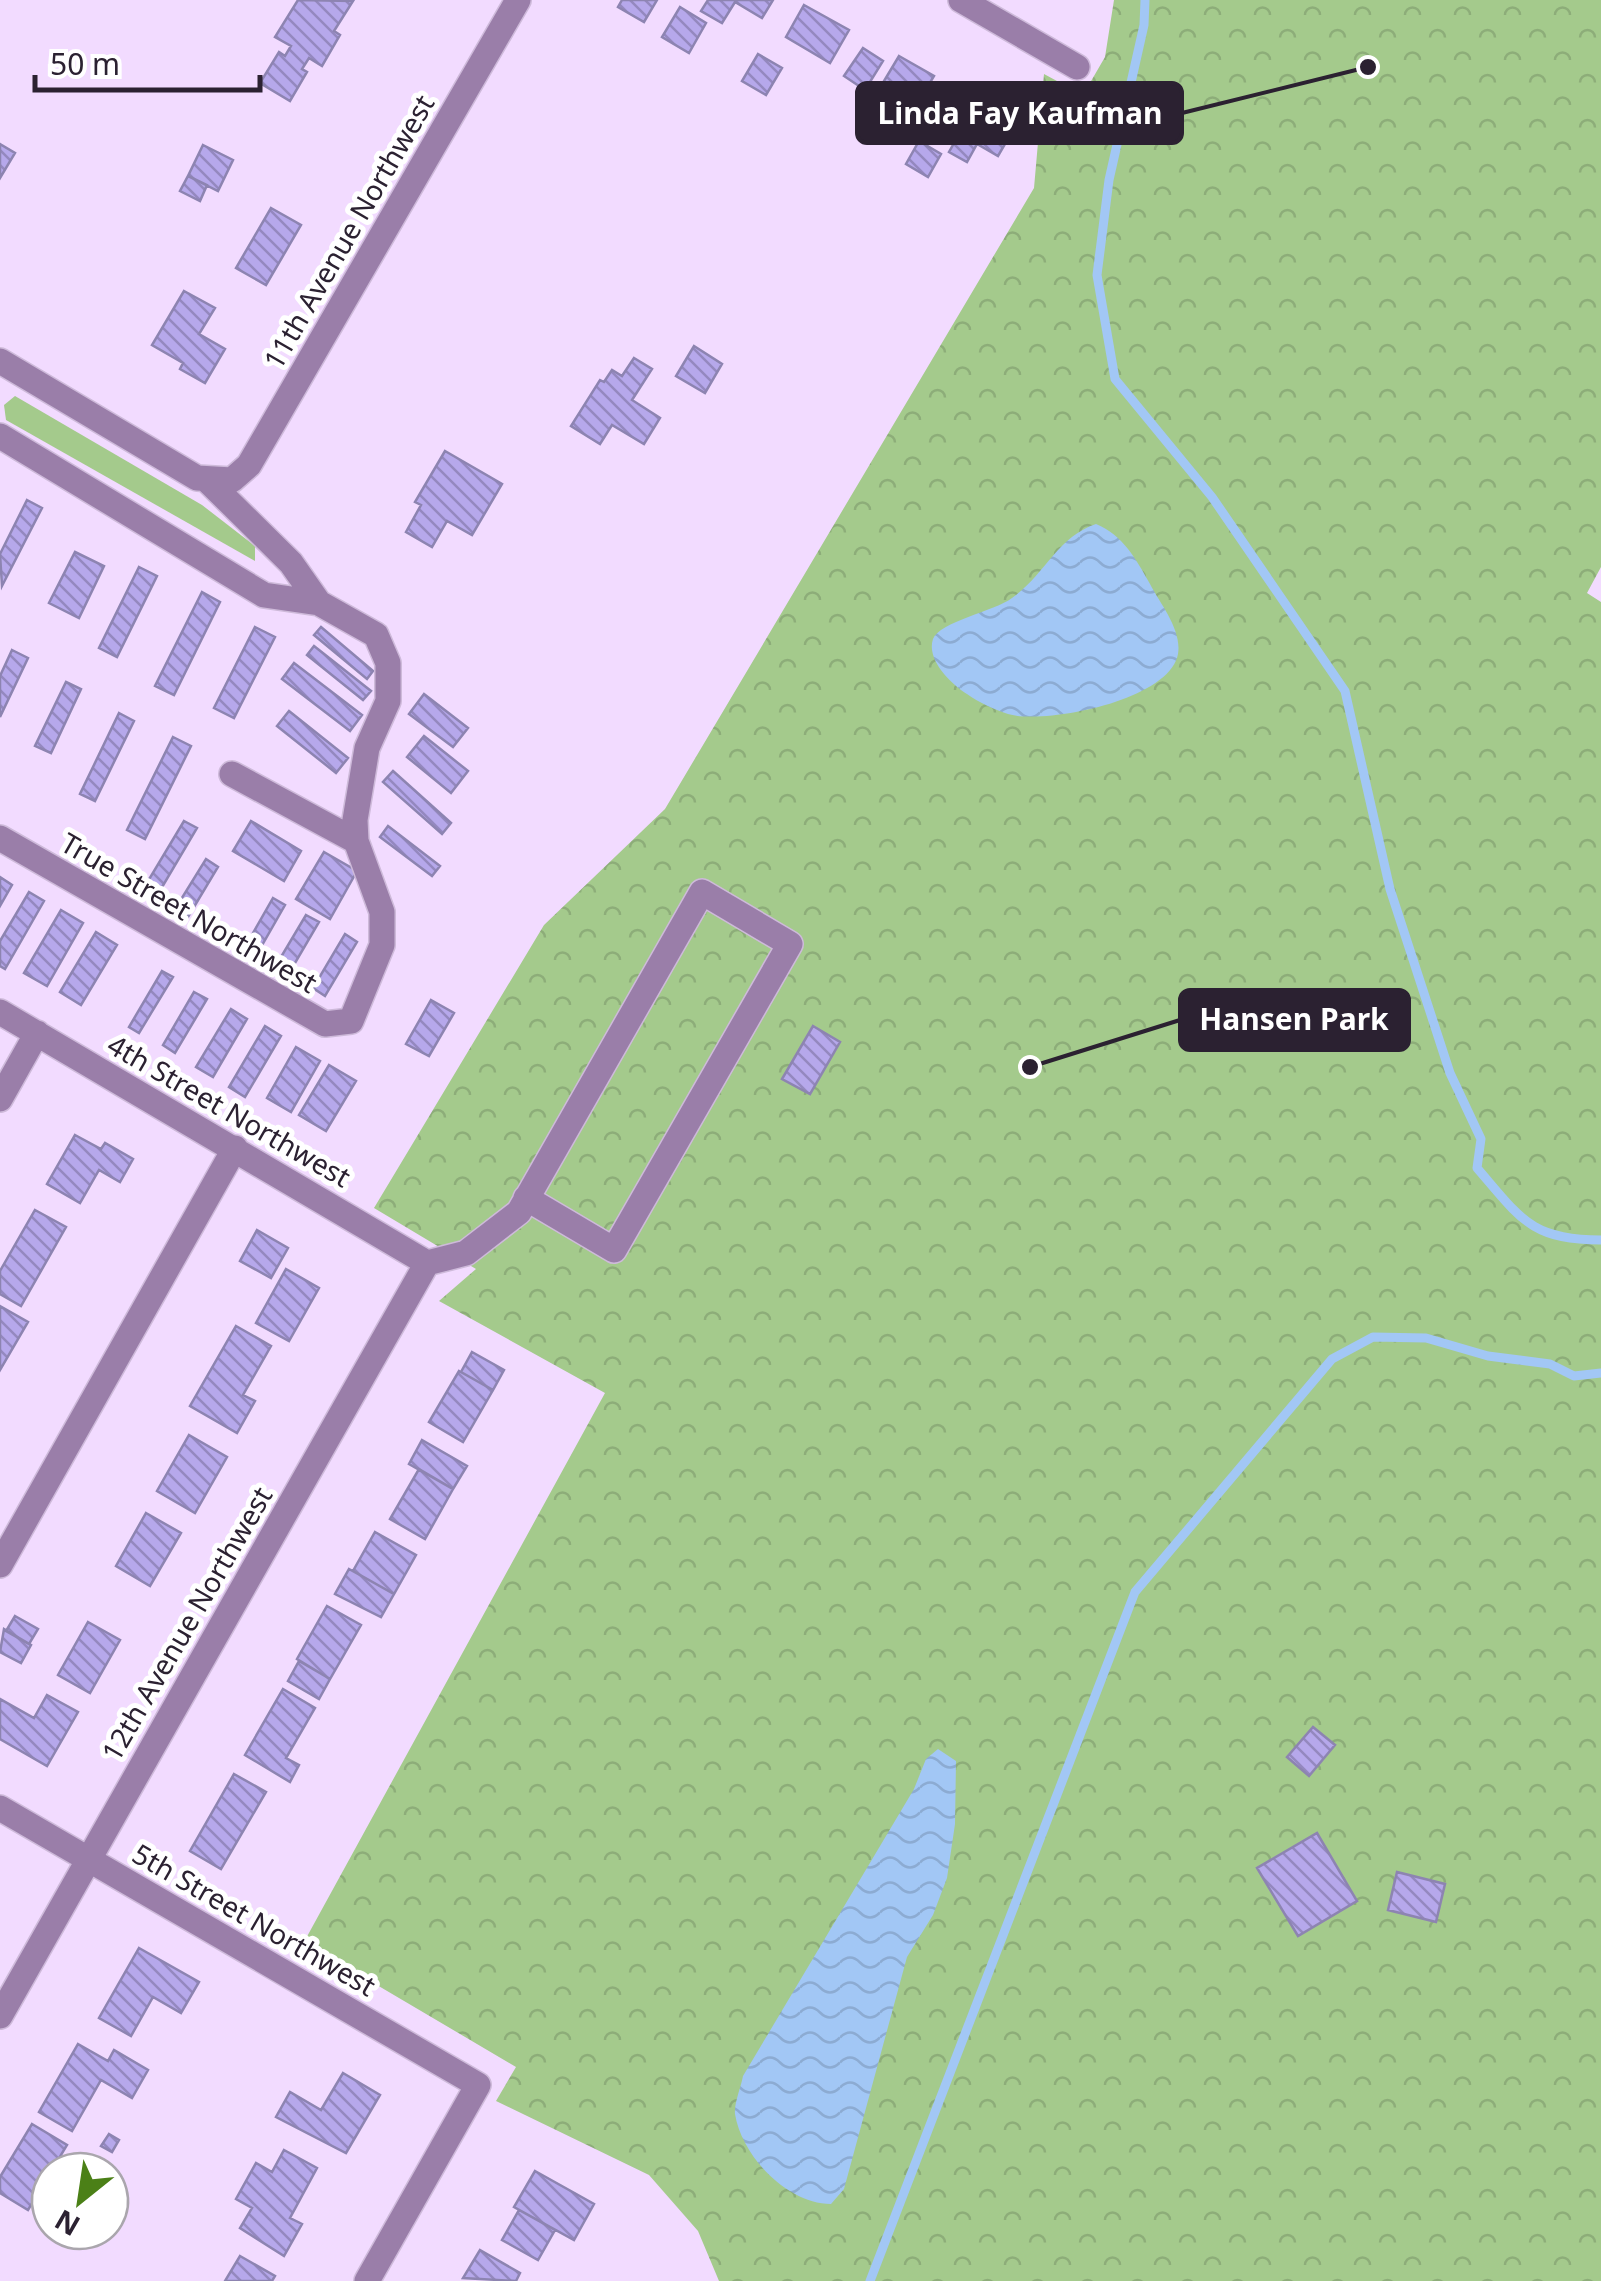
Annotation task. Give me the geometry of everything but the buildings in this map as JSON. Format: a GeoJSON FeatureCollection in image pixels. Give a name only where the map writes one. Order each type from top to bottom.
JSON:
{"type":"FeatureCollection","features":[{"type":"Feature","properties":{"kind":"street","name":"11th Avenue Northwest"},"geometry":{"type":"LineString","coordinates":[[214,482],[232,480],[250,465],[518,0]]}},
{"type":"Feature","properties":{"kind":"street"},"geometry":{"type":"LineString","coordinates":[[962,0],[1077,67]]}},
{"type":"Feature","properties":{"kind":"street"},"geometry":{"type":"LineString","coordinates":[[0,361],[196,478],[214,482],[291,563],[318,602]]}},
{"type":"Feature","properties":{"kind":"street"},"geometry":{"type":"LineString","coordinates":[[0,436],[264,595],[318,602],[376,636],[388,664],[388,701],[367,748],[354,820],[356,841]]}},
{"type":"Feature","properties":{"kind":"street"},"geometry":{"type":"LineString","coordinates":[[232,774],[356,841]]}},
{"type":"Feature","properties":{"kind":"street","name":"True Street Northwest"},"geometry":{"type":"LineString","coordinates":[[0,838],[324,1024],[351,1021],[382,946],[382,912],[356,841]]}},
{"type":"Feature","properties":{"kind":"street"},"geometry":{"type":"LineString","coordinates":[[427,1263],[466,1253],[519,1212],[526,1198],[702,892],[790,944],[614,1250],[526,1198]]}},
{"type":"Feature","properties":{"kind":"street","name":"4th Street Northwest"},"geometry":{"type":"LineString","coordinates":[[0,1012],[427,1263]]}},
{"type":"Feature","properties":{"kind":"street"},"geometry":{"type":"LineString","coordinates":[[0,1099],[37,1034]]}},
{"type":"Feature","properties":{"kind":"street"},"geometry":{"type":"LineString","coordinates":[[0,1565],[236,1148]]}},
{"type":"Feature","properties":{"kind":"street","name":"12th Avenue Northwest"},"geometry":{"type":"LineString","coordinates":[[0,2016],[427,1263]]}},
{"type":"Feature","properties":{"kind":"street","name":"5th Street Northwest"},"geometry":{"type":"LineString","coordinates":[[0,1808],[478,2085],[367,2281]]}},
{"type":"Feature","properties":{"kind":"green space"},"geometry":{"type":"Polygon","coordinates":[[[1114,0],[1601,0],[1601,567],[1587,593],[1601,602],[1601,2281],[719,2281],[698,2231],[649,2175],[496,2101],[516,2067],[304,1942],[605,1393],[439,1301],[476,1269],[374,1208],[544,925],[665,809],[1034,188],[1044,74],[1083,95],[1105,57],[1114,0]]]}},
{"type":"Feature","properties":{"kind":"green space"},"geometry":{"type":"Polygon","coordinates":[[[15,396],[202,505],[255,546],[255,561],[6,420],[4,405],[15,396]]]}},
{"type":"Feature","properties":{"kind":"water"},"geometry":{"type":"Polygon","coordinates":[[[1096,524],[1114,534],[1128,549],[1170,618],[1178,654],[1170,670],[1131,696],[1049,716],[1008,714],[981,703],[954,684],[933,655],[937,633],[1012,598],[1071,538],[1096,524]]]}},
{"type":"Feature","properties":{"kind":"water"},"geometry":{"type":"Polygon","coordinates":[[[938,1749],[956,1761],[955,1824],[947,1878],[933,1915],[907,1957],[844,2189],[831,2204],[815,2202],[784,2187],[747,2146],[735,2114],[743,2076],[914,1789],[926,1759],[938,1749]]]}},
{"type":"Feature","properties":{"kind":"waterway"},"geometry":{"type":"LineString","coordinates":[[1145,0],[1144,25],[1109,180],[1097,275],[1115,379],[1212,497],[1345,691],[1390,889],[1450,1073],[1481,1139],[1477,1168],[1529,1223],[1558,1236],[1601,1240]]}},
{"type":"Feature","properties":{"kind":"waterway"},"geometry":{"type":"LineString","coordinates":[[870,2281],[1135,1592],[1332,1359],[1373,1337],[1426,1338],[1488,1356],[1550,1364],[1574,1376],[1601,1373]]}},
{"type":"Feature","properties":{"kind":"place","name":"Linda Fay Kaufman"},"geometry":{"type":"Point","coordinates":[1368,67]}},
{"type":"Feature","properties":{"kind":"place","name":"Hansen Park"},"geometry":{"type":"Point","coordinates":[1030,1067]}}]}
